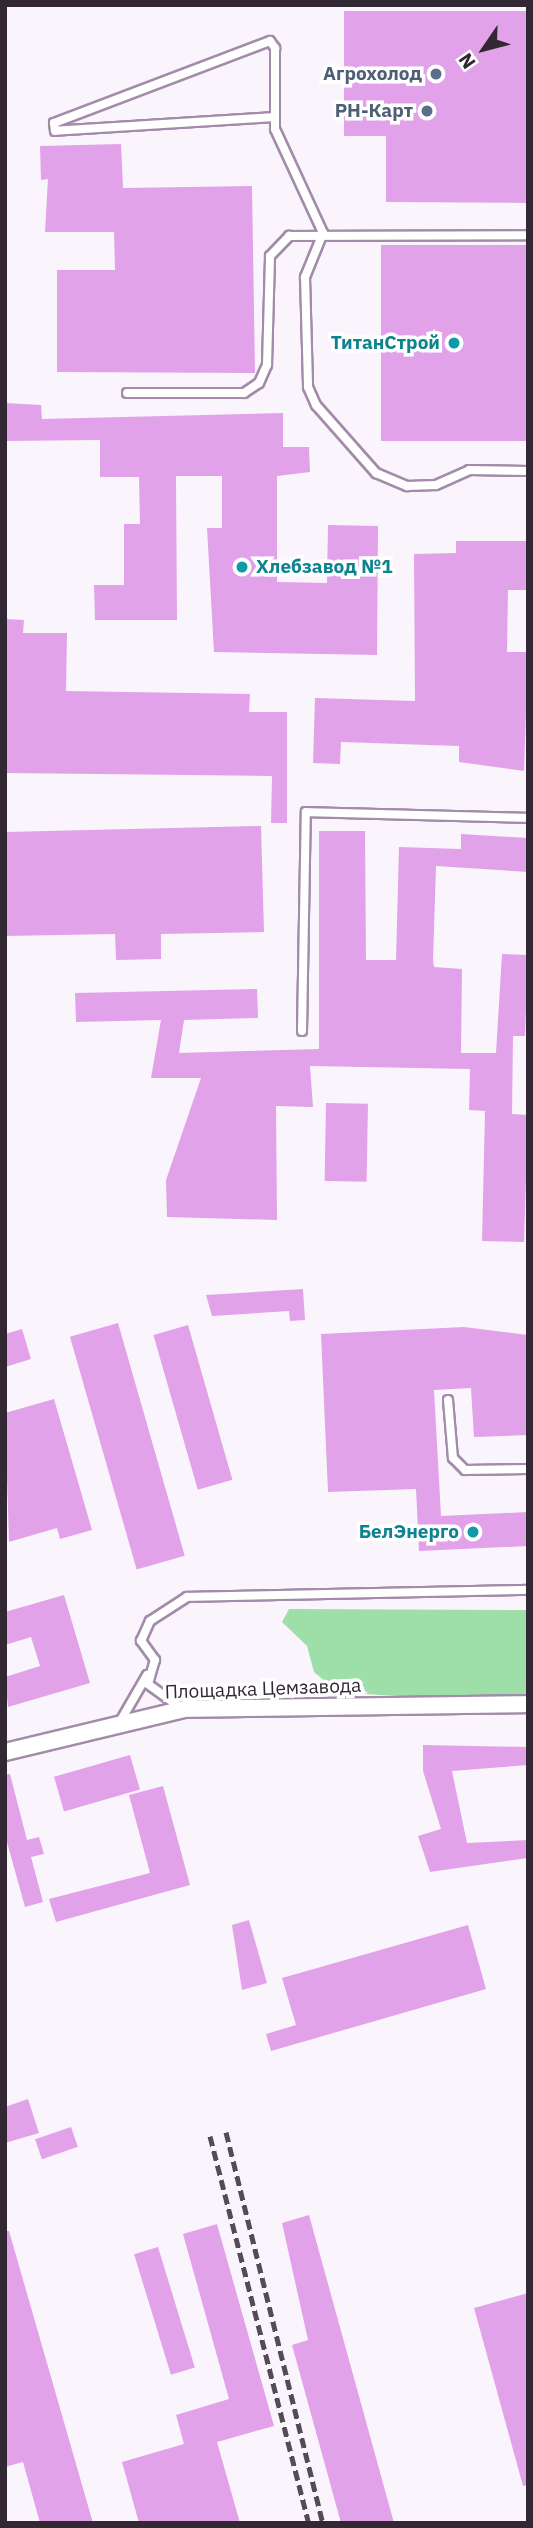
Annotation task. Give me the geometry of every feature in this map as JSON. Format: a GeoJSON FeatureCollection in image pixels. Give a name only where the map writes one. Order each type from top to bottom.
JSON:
{"type":"FeatureCollection","features":[{"type":"Feature","properties":{"kind":"street","name":"Площадка Цемзавода"},"geometry":{"type":"LineString","coordinates":[[5,1752],[121,1720],[184,1709],[528,1703]]}},
{"type":"Feature","properties":{"kind":"lane"},"geometry":{"type":"LineString","coordinates":[[275,117],[55,131],[54,122],[270,41],[275,117],[323,233],[304,277],[308,387],[316,405],[376,473],[407,486],[436,485],[469,470],[528,471]]}},
{"type":"Feature","properties":{"kind":"lane"},"geometry":{"type":"LineString","coordinates":[[127,393],[243,393],[259,383],[267,365],[270,256],[289,236],[323,233],[528,235]]}},
{"type":"Feature","properties":{"kind":"lane"},"geometry":{"type":"LineString","coordinates":[[302,1031],[306,812],[528,818]]}},
{"type":"Feature","properties":{"kind":"lane"},"geometry":{"type":"LineString","coordinates":[[448,1400],[453,1458],[465,1470],[528,1469]]}},
{"type":"Feature","properties":{"kind":"lane"},"geometry":{"type":"LineString","coordinates":[[155,1660],[141,1641],[150,1620],[187,1597],[528,1590]]}},
{"type":"Feature","properties":{"kind":"lane"},"geometry":{"type":"LineString","coordinates":[[155,1660],[148,1684],[184,1709]]}},
{"type":"Feature","properties":{"kind":"lane"},"geometry":{"type":"LineString","coordinates":[[121,1720],[155,1660]]}},
{"type":"Feature","properties":{"kind":"green space"},"geometry":{"type":"Polygon","coordinates":[[[289,1609],[528,1610],[528,1694],[423,1698],[338,1692],[314,1672],[307,1646],[282,1622],[289,1609]]]}},
{"type":"Feature","properties":{"kind":"building","name":"Агрохолод"},"geometry":{"type":"Polygon","coordinates":[[[344,11],[528,11],[528,203],[386,202],[386,136],[344,136],[344,11]]]}},
{"type":"Feature","properties":{"kind":"building"},"geometry":{"type":"Polygon","coordinates":[[[121,144],[123,188],[252,186],[255,373],[57,372],[57,270],[115,270],[114,232],[45,232],[48,179],[41,180],[40,146],[121,144]]]}},
{"type":"Feature","properties":{"kind":"building","name":"ТитанСтрой"},"geometry":{"type":"Polygon","coordinates":[[[381,245],[528,245],[528,441],[381,441],[381,245]]]}},
{"type":"Feature","properties":{"kind":"building"},"geometry":{"type":"Polygon","coordinates":[[[5,403],[41,405],[42,419],[283,413],[283,447],[309,447],[310,472],[277,476],[277,582],[327,583],[328,525],[378,526],[377,655],[214,652],[207,528],[222,528],[222,476],[176,476],[177,620],[95,620],[94,585],[124,585],[124,524],[140,524],[139,477],[100,477],[100,440],[5,441],[5,403]]]}},
{"type":"Feature","properties":{"kind":"building"},"geometry":{"type":"Polygon","coordinates":[[[456,541],[528,541],[528,590],[508,590],[507,652],[528,652],[524,771],[459,762],[459,746],[341,742],[340,764],[313,763],[315,698],[415,701],[414,554],[456,553],[456,541]]]}},
{"type":"Feature","properties":{"kind":"building"},"geometry":{"type":"Polygon","coordinates":[[[5,619],[24,620],[23,633],[67,633],[66,691],[250,694],[249,712],[287,712],[287,823],[271,823],[272,776],[5,773],[5,619]]]}},
{"type":"Feature","properties":{"kind":"building"},"geometry":{"type":"Polygon","coordinates":[[[261,826],[264,932],[161,934],[161,959],[116,960],[115,934],[5,936],[5,832],[261,826]]]}},
{"type":"Feature","properties":{"kind":"building"},"geometry":{"type":"Polygon","coordinates":[[[319,831],[365,831],[366,960],[396,960],[399,847],[461,849],[461,834],[528,838],[528,872],[436,866],[433,960],[434,967],[462,969],[461,1053],[496,1053],[502,954],[528,955],[525,1036],[513,1036],[512,1114],[528,1115],[524,1242],[482,1241],[485,1111],[469,1110],[470,1069],[310,1066],[313,1107],[276,1106],[277,1220],[167,1217],[166,1180],[201,1078],[151,1078],[161,1020],[76,1022],[75,993],[257,989],[258,1018],[184,1020],[179,1053],[319,1049],[319,831]]]}},
{"type":"Feature","properties":{"kind":"building"},"geometry":{"type":"Polygon","coordinates":[[[326,1103],[368,1104],[367,1182],[325,1181],[326,1103]]]}},
{"type":"Feature","properties":{"kind":"building"},"geometry":{"type":"Polygon","coordinates":[[[303,1289],[305,1320],[290,1321],[289,1311],[212,1316],[206,1295],[303,1289]]]}},
{"type":"Feature","properties":{"kind":"building"},"geometry":{"type":"Polygon","coordinates":[[[118,1323],[185,1556],[137,1569],[70,1337],[118,1323]]]}},
{"type":"Feature","properties":{"kind":"building"},"geometry":{"type":"Polygon","coordinates":[[[188,1325],[232,1480],[198,1490],[153,1335],[188,1325]]]}},
{"type":"Feature","properties":{"kind":"building"},"geometry":{"type":"Polygon","coordinates":[[[464,1327],[528,1335],[528,1435],[474,1437],[471,1388],[434,1390],[441,1516],[528,1512],[528,1546],[419,1551],[416,1489],[328,1492],[321,1334],[464,1327]]]}},
{"type":"Feature","properties":{"kind":"building"},"geometry":{"type":"Polygon","coordinates":[[[22,1329],[31,1359],[5,1367],[5,1334],[22,1329]]]}},
{"type":"Feature","properties":{"kind":"building"},"geometry":{"type":"Polygon","coordinates":[[[54,1399],[92,1530],[60,1539],[57,1528],[9,1542],[5,1413],[54,1399]]]}},
{"type":"Feature","properties":{"kind":"building"},"geometry":{"type":"Polygon","coordinates":[[[64,1595],[90,1683],[8,1707],[5,1677],[40,1666],[31,1637],[5,1645],[5,1612],[64,1595]]]}},
{"type":"Feature","properties":{"kind":"building"},"geometry":{"type":"Polygon","coordinates":[[[423,1745],[528,1747],[528,1765],[452,1771],[467,1843],[528,1840],[528,1858],[430,1872],[418,1836],[441,1829],[423,1771],[423,1745]]]}},
{"type":"Feature","properties":{"kind":"building"},"geometry":{"type":"Polygon","coordinates":[[[130,1755],[140,1790],[64,1811],[54,1777],[130,1755]]]}},
{"type":"Feature","properties":{"kind":"building"},"geometry":{"type":"Polygon","coordinates":[[[10,1774],[27,1840],[39,1837],[44,1854],[31,1857],[43,1902],[25,1907],[5,1835],[5,1775],[10,1774]]]}},
{"type":"Feature","properties":{"kind":"building"},"geometry":{"type":"Polygon","coordinates":[[[163,1786],[190,1885],[56,1922],[49,1899],[150,1873],[129,1795],[163,1786]]]}},
{"type":"Feature","properties":{"kind":"building"},"geometry":{"type":"Polygon","coordinates":[[[249,1920],[267,1983],[242,1990],[232,1925],[249,1920]]]}},
{"type":"Feature","properties":{"kind":"building"},"geometry":{"type":"Polygon","coordinates":[[[468,1925],[486,1989],[271,2051],[266,2034],[296,2025],[282,1978],[468,1925]]]}},
{"type":"Feature","properties":{"kind":"building"},"geometry":{"type":"Polygon","coordinates":[[[28,2099],[39,2133],[5,2143],[5,2107],[28,2099]]]}},
{"type":"Feature","properties":{"kind":"building"},"geometry":{"type":"Polygon","coordinates":[[[71,2127],[78,2147],[42,2159],[35,2139],[71,2127]]]}},
{"type":"Feature","properties":{"kind":"building"},"geometry":{"type":"Polygon","coordinates":[[[309,2215],[394,2523],[341,2523],[292,2345],[308,2340],[282,2223],[309,2215]]]}},
{"type":"Feature","properties":{"kind":"building"},"geometry":{"type":"Polygon","coordinates":[[[217,2224],[274,2426],[217,2442],[240,2523],[139,2523],[122,2462],[184,2444],[176,2415],[229,2399],[183,2234],[217,2224]]]}},
{"type":"Feature","properties":{"kind":"building"},"geometry":{"type":"Polygon","coordinates":[[[5,2231],[9,2231],[93,2523],[40,2523],[23,2462],[5,2467],[5,2231]]]}},
{"type":"Feature","properties":{"kind":"building"},"geometry":{"type":"Polygon","coordinates":[[[158,2247],[195,2367],[171,2375],[134,2254],[158,2247]]]}},
{"type":"Feature","properties":{"kind":"building"},"geometry":{"type":"Polygon","coordinates":[[[528,2293],[528,2485],[523,2486],[474,2308],[528,2293]]]}},
{"type":"Feature","properties":{"kind":"railway"},"geometry":{"type":"LineString","coordinates":[[226,2132],[323,2523]]}},
{"type":"Feature","properties":{"kind":"railway"},"geometry":{"type":"LineString","coordinates":[[210,2136],[309,2523]]}},
{"type":"Feature","properties":{"kind":"place","name":"Агрохолод"},"geometry":{"type":"Point","coordinates":[436,74]}},
{"type":"Feature","properties":{"kind":"place","name":"РН-Карт"},"geometry":{"type":"Point","coordinates":[427,111]}},
{"type":"Feature","properties":{"kind":"place","name":"ТитанСтрой"},"geometry":{"type":"Point","coordinates":[454,343]}},
{"type":"Feature","properties":{"kind":"place","name":"Хлебзавод №1"},"geometry":{"type":"Point","coordinates":[242,567]}},
{"type":"Feature","properties":{"kind":"place","name":"БелЭнерго"},"geometry":{"type":"Point","coordinates":[473,1532]}}]}
